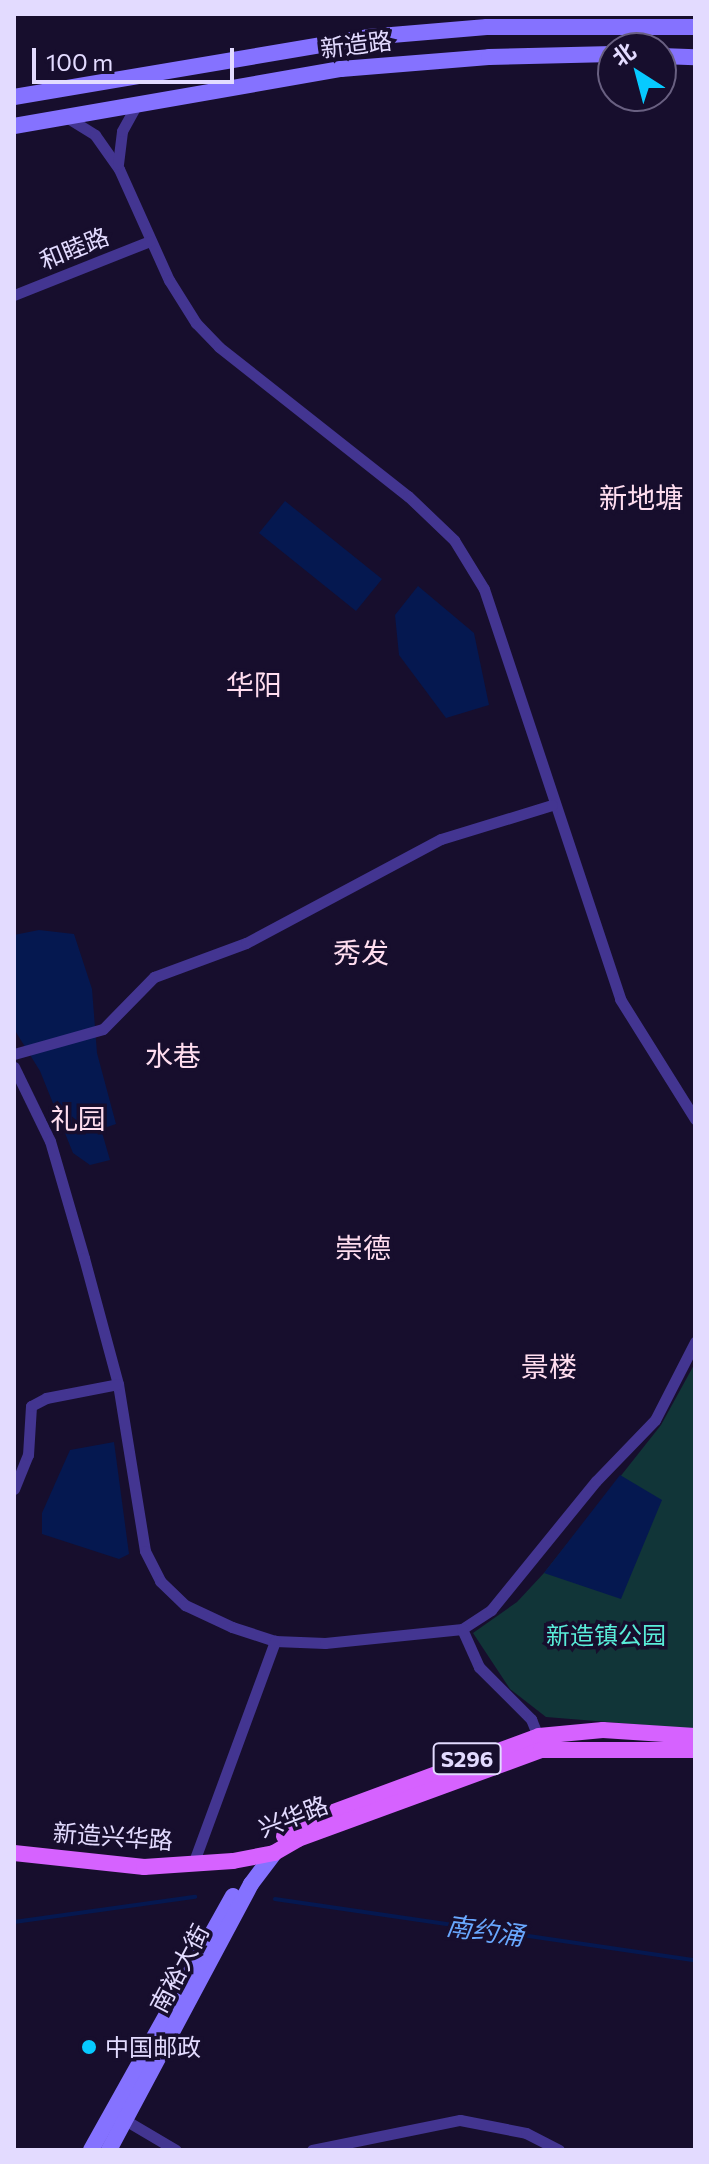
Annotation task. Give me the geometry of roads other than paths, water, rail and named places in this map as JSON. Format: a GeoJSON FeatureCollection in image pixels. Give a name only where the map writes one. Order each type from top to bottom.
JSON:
{"type":"FeatureCollection","features":[{"type":"Feature","properties":{"kind":"main road","name":"新造路"},"geometry":{"type":"LineString","coordinates":[[14,97],[368,37],[500,27],[695,27]]}},
{"type":"Feature","properties":{"kind":"main road","name":"新造路"},"geometry":{"type":"LineString","coordinates":[[14,126],[374,65],[597,55]]}},
{"type":"Feature","properties":{"kind":"main road","name":"兴华路"},"geometry":{"type":"LineString","coordinates":[[266,1855],[298,1839],[540,1743],[603,1730],[695,1736]]}},
{"type":"Feature","properties":{"kind":"main road","name":"兴华路"},"geometry":{"type":"LineString","coordinates":[[540,1743],[695,1750]]}},
{"type":"Feature","properties":{"kind":"main road","name":"新造兴华路"},"geometry":{"type":"LineString","coordinates":[[14,1853],[144,1867],[266,1855]]}},
{"type":"Feature","properties":{"kind":"main road","name":"南裕大街"},"geometry":{"type":"LineString","coordinates":[[109,2150],[266,1855]]}},
{"type":"Feature","properties":{"kind":"main road","name":"南裕大街"},"geometry":{"type":"LineString","coordinates":[[91,2150],[266,1855]]}},
{"type":"Feature","properties":{"kind":"street"},"geometry":{"type":"LineString","coordinates":[[119,169],[122,131],[137,104]]}},
{"type":"Feature","properties":{"kind":"street"},"geometry":{"type":"LineString","coordinates":[[63,117],[95,135],[119,169],[150,241],[196,323],[219,347],[408,496],[454,540],[484,589],[552,805],[620,999],[695,1119]]}},
{"type":"Feature","properties":{"kind":"street","name":"和睦路"},"geometry":{"type":"LineString","coordinates":[[14,295],[150,241]]}},
{"type":"Feature","properties":{"kind":"street"},"geometry":{"type":"LineString","coordinates":[[14,1054],[103,1029],[154,977],[246,943],[441,839],[552,805]]}},
{"type":"Feature","properties":{"kind":"street"},"geometry":{"type":"LineString","coordinates":[[14,1067],[50,1141],[118,1384],[145,1551],[160,1581],[185,1605],[275,1641],[385,1640],[462,1629],[491,1610],[596,1481],[655,1420],[695,1342]]}},
{"type":"Feature","properties":{"kind":"street"},"geometry":{"type":"LineString","coordinates":[[14,1489],[28,1455],[31,1406],[46,1398],[118,1384]]}},
{"type":"Feature","properties":{"kind":"street"},"geometry":{"type":"LineString","coordinates":[[462,1629],[479,1667],[531,1719],[540,1743]]}},
{"type":"Feature","properties":{"kind":"street"},"geometry":{"type":"LineString","coordinates":[[193,1864],[275,1641]]}},
{"type":"Feature","properties":{"kind":"street"},"geometry":{"type":"LineString","coordinates":[[125,2120],[176,2150]]}},
{"type":"Feature","properties":{"kind":"street"},"geometry":{"type":"LineString","coordinates":[[312,2150],[460,2120],[526,2133],[559,2150]]}},
{"type":"Feature","properties":{"kind":"waterway","name":"南约涌"},"geometry":{"type":"LineString","coordinates":[[14,1922],[195,1897]]}},
{"type":"Feature","properties":{"kind":"waterway","name":"南约涌"},"geometry":{"type":"LineString","coordinates":[[275,1899],[695,1960]]}},
{"type":"Feature","properties":{"kind":"place","name":"中国邮政"},"geometry":{"type":"Point","coordinates":[89,2047]}},
{"type":"Feature","properties":{"kind":"district","name":"新地塘"},"geometry":{"type":"Point","coordinates":[641,497]}},
{"type":"Feature","properties":{"kind":"district","name":"华阳"},"geometry":{"type":"Point","coordinates":[254,684]}},
{"type":"Feature","properties":{"kind":"district","name":"秀发"},"geometry":{"type":"Point","coordinates":[361,952]}},
{"type":"Feature","properties":{"kind":"district","name":"水巷"},"geometry":{"type":"Point","coordinates":[173,1055]}},
{"type":"Feature","properties":{"kind":"district","name":"礼园"},"geometry":{"type":"Point","coordinates":[78,1118]}},
{"type":"Feature","properties":{"kind":"district","name":"崇德"},"geometry":{"type":"Point","coordinates":[363,1247]}},
{"type":"Feature","properties":{"kind":"district","name":"景楼"},"geometry":{"type":"Point","coordinates":[549,1366]}},
{"type":"Feature","properties":{"kind":"park label","name":"新造镇公园"},"geometry":{"type":"Point","coordinates":[606,1635]}}]}
